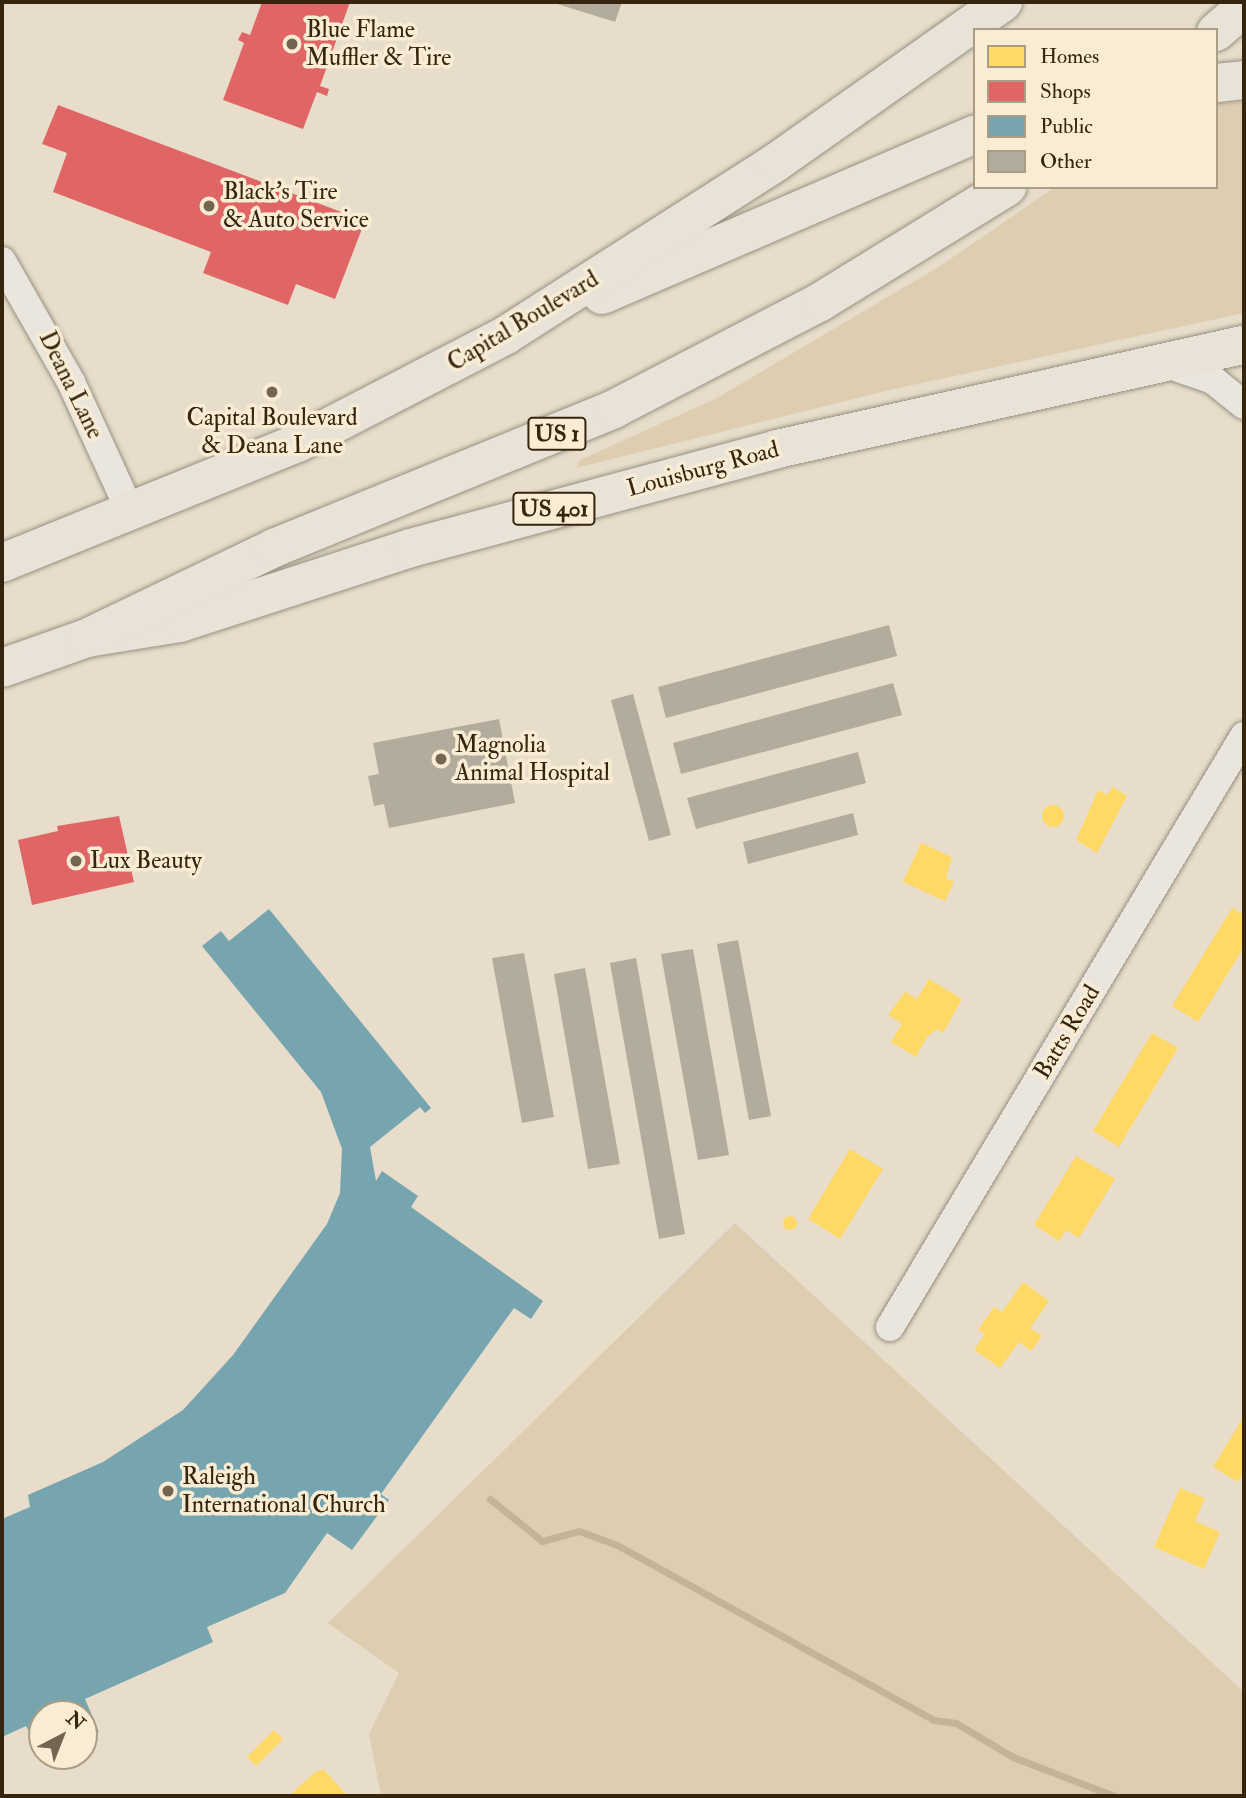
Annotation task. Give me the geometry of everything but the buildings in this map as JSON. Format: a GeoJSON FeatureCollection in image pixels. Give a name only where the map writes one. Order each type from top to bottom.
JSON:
{"type":"FeatureCollection","features":[{"type":"Feature","properties":{"kind":"highway","name":"Capital Boulevard"},"geometry":{"type":"LineString","coordinates":[[2,563],[131,513],[298,443],[506,335],[775,163],[1003,2]]}},
{"type":"Feature","properties":{"kind":"highway"},"geometry":{"type":"LineString","coordinates":[[1218,30],[1244,8]]}},
{"type":"Feature","properties":{"kind":"highway"},"geometry":{"type":"LineString","coordinates":[[1218,83],[1244,80]]}},
{"type":"Feature","properties":{"kind":"highway"},"geometry":{"type":"LineString","coordinates":[[506,335],[973,135]]}},
{"type":"Feature","properties":{"kind":"highway","name":"US 1"},"geometry":{"type":"LineString","coordinates":[[2,668],[87,638],[274,548],[614,409],[820,302],[1004,189]]}},
{"type":"Feature","properties":{"kind":"highway","name":"Louisburg Road"},"geometry":{"type":"LineString","coordinates":[[87,638],[180,623],[411,548],[777,449],[1244,345]]}},
{"type":"Feature","properties":{"kind":"street","name":"Deana Lane"},"geometry":{"type":"LineString","coordinates":[[2,261],[65,370],[131,513]]}},
{"type":"Feature","properties":{"kind":"street"},"geometry":{"type":"LineString","coordinates":[[1162,362],[1213,380],[1244,405]]}},
{"type":"Feature","properties":{"kind":"street","name":"Batts Road"},"geometry":{"type":"LineString","coordinates":[[890,1328],[1244,736]]}},
{"type":"Feature","properties":{"kind":"shaded area"},"geometry":{"type":"Polygon","coordinates":[[[1244,102],[1244,313],[890,390],[576,468],[580,460],[717,398],[940,266],[1052,189],[1218,189],[1218,103],[1244,102]]]}},
{"type":"Feature","properties":{"kind":"shaded area"},"geometry":{"type":"Polygon","coordinates":[[[735,1223],[1244,1692],[1244,1796],[381,1796],[369,1734],[399,1673],[328,1623],[735,1223]]]}},
{"type":"Feature","properties":{"kind":"waterway"},"geometry":{"type":"LineString","coordinates":[[490,1499],[542,1541],[579,1531],[617,1545],[934,1720],[956,1723],[1013,1757],[1114,1796]]}},
{"type":"Feature","properties":{"kind":"place","name":"Blue Flame Muffler & Tire"},"geometry":{"type":"Point","coordinates":[292,44]}},
{"type":"Feature","properties":{"kind":"place","name":"Black’s Tire & Auto Service"},"geometry":{"type":"Point","coordinates":[209,206]}},
{"type":"Feature","properties":{"kind":"place","name":"Capital Boulevard & Deana Lane"},"geometry":{"type":"Point","coordinates":[272,392]}},
{"type":"Feature","properties":{"kind":"place","name":"Magnolia Animal Hospital"},"geometry":{"type":"Point","coordinates":[441,759]}},
{"type":"Feature","properties":{"kind":"place","name":"Lux Beauty"},"geometry":{"type":"Point","coordinates":[76,861]}},
{"type":"Feature","properties":{"kind":"place","name":"Raleigh International Church"},"geometry":{"type":"Point","coordinates":[168,1491]}}]}
